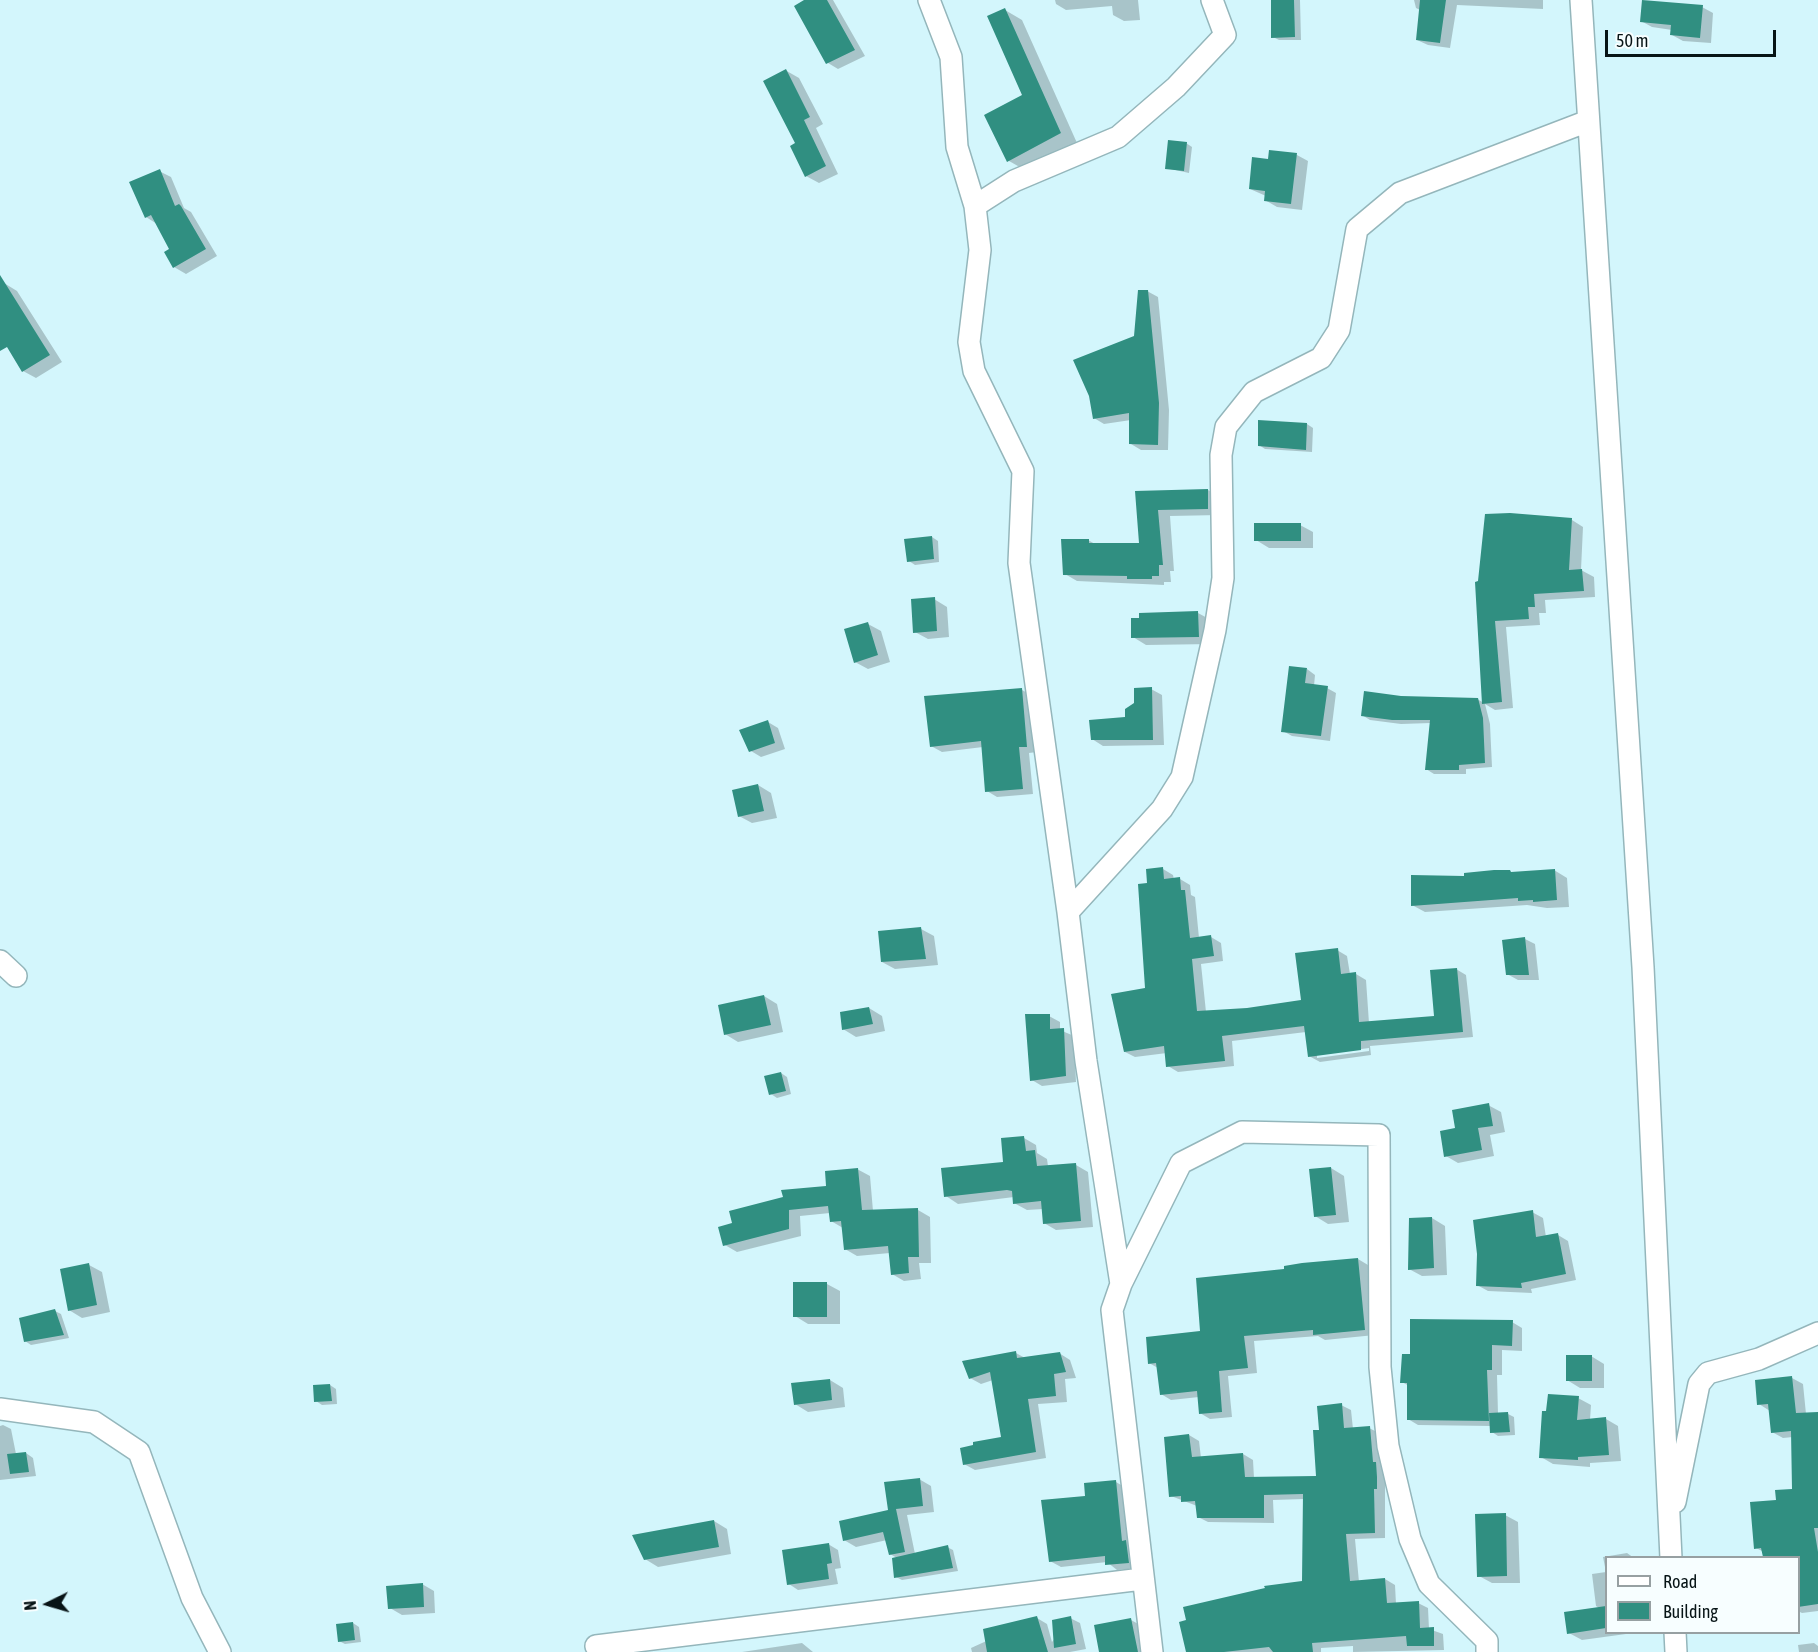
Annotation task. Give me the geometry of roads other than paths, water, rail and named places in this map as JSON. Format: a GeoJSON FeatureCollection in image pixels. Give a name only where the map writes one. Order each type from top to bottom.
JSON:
{"type":"FeatureCollection","features":[{"type":"Feature","properties":{"kind":"street"},"geometry":{"type":"LineString","coordinates":[[930,0],[951,57],[957,147],[975,206],[980,250],[969,342],[974,371],[1023,471],[1019,563],[1068,912],[1086,1061],[1121,1284]]}},
{"type":"Feature","properties":{"kind":"street"},"geometry":{"type":"LineString","coordinates":[[975,206],[1014,181],[1118,137],[1176,87],[1225,35],[1212,0]]}},
{"type":"Feature","properties":{"kind":"street"},"geometry":{"type":"LineString","coordinates":[[1581,0],[1643,967],[1671,1556]]}},
{"type":"Feature","properties":{"kind":"street"},"geometry":{"type":"LineString","coordinates":[[1068,912],[1162,809],[1182,777],[1215,630],[1223,578],[1221,455],[1226,427],[1254,392],[1321,358],[1339,330],[1357,230],[1400,193],[1588,121]]}},
{"type":"Feature","properties":{"kind":"street"},"geometry":{"type":"LineString","coordinates":[[0,962],[16,976]]}},
{"type":"Feature","properties":{"kind":"street"},"geometry":{"type":"LineString","coordinates":[[1152,1652],[1112,1310],[1121,1284],[1180,1163],[1242,1132],[1379,1135],[1380,1367],[1388,1446],[1410,1539],[1429,1584],[1487,1641],[1487,1652]]}},
{"type":"Feature","properties":{"kind":"street"},"geometry":{"type":"LineString","coordinates":[[1670,1526],[1688,1447],[1699,1384],[1708,1372],[1760,1359],[1818,1333]]}},
{"type":"Feature","properties":{"kind":"street"},"geometry":{"type":"LineString","coordinates":[[0,1409],[94,1422],[139,1452],[192,1598],[220,1652]]}},
{"type":"Feature","properties":{"kind":"street"},"geometry":{"type":"LineString","coordinates":[[596,1646],[1142,1579]]}},
{"type":"Feature","properties":{"kind":"street"},"geometry":{"type":"LineString","coordinates":[[1675,1634],[1676,1652]]}}]}
